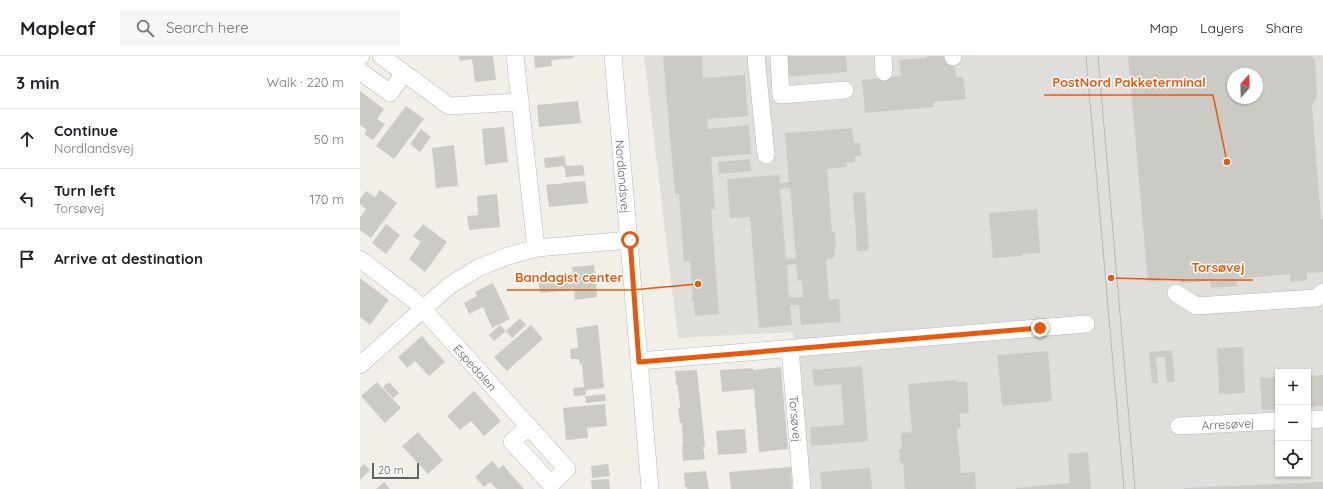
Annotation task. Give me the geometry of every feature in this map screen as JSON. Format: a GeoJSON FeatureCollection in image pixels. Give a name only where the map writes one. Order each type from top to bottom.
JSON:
{"type":"FeatureCollection","features":[{"type":"Feature","properties":{"kind":"street"},"geometry":{"type":"LineString","coordinates":[[381,56],[449,106],[520,102]]}},
{"type":"Feature","properties":{"kind":"street"},"geometry":{"type":"LineString","coordinates":[[515,56],[536,248]]}},
{"type":"Feature","properties":{"kind":"street","name":"Nordlandsvej"},"geometry":{"type":"LineString","coordinates":[[613,56],[630,240],[650,489]]}},
{"type":"Feature","properties":{"kind":"street"},"geometry":{"type":"LineString","coordinates":[[756,56],[766,155]]}},
{"type":"Feature","properties":{"kind":"street"},"geometry":{"type":"LineString","coordinates":[[779,56],[781,95],[845,90]]}},
{"type":"Feature","properties":{"kind":"street"},"geometry":{"type":"LineString","coordinates":[[360,71],[390,92],[404,73]]}},
{"type":"Feature","properties":{"kind":"street"},"geometry":{"type":"LineString","coordinates":[[360,365],[449,286],[478,268],[508,256],[536,248],[630,240]]}},
{"type":"Feature","properties":{"kind":"street","name":"Espedalen"},"geometry":{"type":"LineString","coordinates":[[360,259],[410,297],[423,309],[529,426]]}},
{"type":"Feature","properties":{"kind":"street"},"geometry":{"type":"LineString","coordinates":[[1176,293],[1196,306],[1316,298],[1323,292]]}},
{"type":"Feature","properties":{"kind":"street"},"geometry":{"type":"LineString","coordinates":[[639,362],[1086,324]]}},
{"type":"Feature","properties":{"kind":"street","name":"Torsøvej"},"geometry":{"type":"LineString","coordinates":[[790,349],[802,489]]}},
{"type":"Feature","properties":{"kind":"street"},"geometry":{"type":"LineString","coordinates":[[1311,420],[1323,419]]}},
{"type":"Feature","properties":{"kind":"street","name":"Arresøvej"},"geometry":{"type":"LineString","coordinates":[[1179,426],[1275,421]]}},
{"type":"Feature","properties":{"kind":"shaded area"},"geometry":{"type":"Polygon","coordinates":[[[644,56],[1323,56],[1323,489],[807,489],[793,332],[678,338],[644,56]]]}},
{"type":"Feature","properties":{"kind":"building"},"geometry":{"type":"Polygon","coordinates":[[[459,56],[493,56],[496,80],[475,82],[472,59],[460,61],[459,56]]]}},
{"type":"Feature","properties":{"kind":"building"},"geometry":{"type":"Polygon","coordinates":[[[534,56],[574,56],[574,58],[551,60],[552,66],[535,68],[534,56]]]}},
{"type":"Feature","properties":{"kind":"building"},"geometry":{"type":"Polygon","coordinates":[[[663,56],[702,56],[703,78],[745,75],[748,116],[707,119],[708,129],[749,125],[751,154],[711,157],[715,209],[711,209],[719,314],[695,316],[694,302],[692,302],[693,296],[690,261],[684,262],[679,194],[675,194],[663,56]]]}},
{"type":"Feature","properties":{"kind":"building"},"geometry":{"type":"Polygon","coordinates":[[[784,56],[846,56],[847,72],[786,77],[784,56]]]}},
{"type":"Feature","properties":{"kind":"building"},"geometry":{"type":"Polygon","coordinates":[[[927,56],[948,56],[954,61],[956,77],[963,77],[966,99],[933,102],[934,107],[865,113],[862,80],[901,76],[899,60],[927,58],[927,56]]]}},
{"type":"Feature","properties":{"kind":"building"},"geometry":{"type":"Polygon","coordinates":[[[1128,56],[1311,56],[1315,60],[1317,97],[1312,105],[1321,219],[1323,219],[1323,272],[1307,273],[1307,280],[1290,282],[1290,274],[1236,279],[1237,286],[1211,288],[1210,281],[1181,283],[1181,279],[1148,282],[1128,56]]]}},
{"type":"Feature","properties":{"kind":"building"},"geometry":{"type":"Polygon","coordinates":[[[360,91],[384,109],[377,119],[385,124],[373,140],[364,134],[367,130],[360,125],[360,91]]]}},
{"type":"Feature","properties":{"kind":"building"},"geometry":{"type":"Polygon","coordinates":[[[578,101],[581,123],[539,127],[537,105],[578,101]]]}},
{"type":"Feature","properties":{"kind":"building"},"geometry":{"type":"Polygon","coordinates":[[[406,106],[424,119],[394,159],[376,146],[406,106]]]}},
{"type":"Feature","properties":{"kind":"building"},"geometry":{"type":"Polygon","coordinates":[[[504,127],[508,162],[485,165],[482,129],[504,127]]]}},
{"type":"Feature","properties":{"kind":"building"},"geometry":{"type":"Polygon","coordinates":[[[852,128],[854,143],[860,142],[861,156],[855,156],[855,162],[846,163],[847,167],[827,169],[832,232],[835,232],[836,249],[834,249],[835,258],[826,259],[829,300],[839,299],[841,322],[801,325],[799,305],[790,305],[792,325],[759,328],[750,217],[730,218],[727,179],[779,175],[780,183],[789,182],[785,133],[852,128]],[[790,188],[780,189],[786,259],[796,258],[790,188]],[[796,264],[787,265],[789,298],[803,297],[802,280],[798,281],[796,264]]]}},
{"type":"Feature","properties":{"kind":"building"},"geometry":{"type":"Polygon","coordinates":[[[421,129],[431,137],[420,152],[410,144],[421,129]]]}},
{"type":"Feature","properties":{"kind":"building"},"geometry":{"type":"Polygon","coordinates":[[[454,145],[458,186],[436,188],[432,148],[454,145]]]}},
{"type":"Feature","properties":{"kind":"building"},"geometry":{"type":"Polygon","coordinates":[[[565,156],[566,166],[583,165],[585,175],[566,177],[564,166],[545,168],[544,158],[565,156]]]}},
{"type":"Feature","properties":{"kind":"building"},"geometry":{"type":"Polygon","coordinates":[[[750,159],[751,171],[719,174],[718,162],[750,159]]]}},
{"type":"Feature","properties":{"kind":"building"},"geometry":{"type":"Polygon","coordinates":[[[585,181],[588,203],[549,207],[546,185],[585,181]]]}},
{"type":"Feature","properties":{"kind":"building"},"geometry":{"type":"Polygon","coordinates":[[[380,190],[397,203],[371,238],[360,230],[360,217],[366,209],[360,204],[360,199],[366,191],[375,197],[380,190]]]}},
{"type":"Feature","properties":{"kind":"building"},"geometry":{"type":"Polygon","coordinates":[[[865,192],[869,250],[857,251],[853,193],[865,192]]]}},
{"type":"Feature","properties":{"kind":"building"},"geometry":{"type":"Polygon","coordinates":[[[497,194],[500,227],[469,230],[467,216],[478,215],[477,196],[497,194]]]}},
{"type":"Feature","properties":{"kind":"building"},"geometry":{"type":"Polygon","coordinates":[[[1037,209],[1040,253],[993,258],[989,213],[1037,209]]]}},
{"type":"Feature","properties":{"kind":"building"},"geometry":{"type":"Polygon","coordinates":[[[386,224],[400,235],[386,254],[372,243],[386,224]]]}},
{"type":"Feature","properties":{"kind":"building"},"geometry":{"type":"Polygon","coordinates":[[[423,224],[447,242],[425,272],[409,259],[421,242],[413,236],[423,224]]]}},
{"type":"Feature","properties":{"kind":"building"},"geometry":{"type":"Polygon","coordinates":[[[594,265],[597,297],[575,300],[574,290],[540,293],[538,277],[573,273],[572,267],[594,265]]]}},
{"type":"Feature","properties":{"kind":"building"},"geometry":{"type":"Polygon","coordinates":[[[360,278],[389,300],[370,325],[360,317],[360,278]]]}},
{"type":"Feature","properties":{"kind":"building"},"geometry":{"type":"Polygon","coordinates":[[[493,283],[510,319],[492,328],[483,307],[469,314],[464,303],[477,296],[475,292],[493,283]]]}},
{"type":"Feature","properties":{"kind":"building"},"geometry":{"type":"Polygon","coordinates":[[[520,318],[526,325],[512,338],[506,331],[520,318]]]}},
{"type":"Feature","properties":{"kind":"building"},"geometry":{"type":"Polygon","coordinates":[[[500,325],[506,331],[494,341],[489,335],[500,325]]]}},
{"type":"Feature","properties":{"kind":"building"},"geometry":{"type":"Polygon","coordinates":[[[531,325],[543,339],[507,371],[494,357],[531,325]]]}},
{"type":"Feature","properties":{"kind":"building"},"geometry":{"type":"Polygon","coordinates":[[[598,325],[604,388],[586,390],[586,395],[574,396],[573,388],[584,387],[582,364],[580,365],[579,359],[571,359],[570,349],[578,348],[576,328],[598,325]]]}},
{"type":"Feature","properties":{"kind":"building"},"geometry":{"type":"Polygon","coordinates":[[[422,336],[445,362],[429,376],[415,361],[407,368],[398,357],[422,336]]]}},
{"type":"Feature","properties":{"kind":"building"},"geometry":{"type":"Polygon","coordinates":[[[1243,347],[1245,393],[1219,394],[1217,348],[1243,347]]]}},
{"type":"Feature","properties":{"kind":"building"},"geometry":{"type":"Polygon","coordinates":[[[1172,350],[1175,382],[1167,382],[1165,357],[1156,357],[1158,383],[1152,383],[1149,352],[1172,350]]]}},
{"type":"Feature","properties":{"kind":"building"},"geometry":{"type":"Polygon","coordinates":[[[1048,351],[1052,401],[1002,406],[997,355],[1048,351]]]}},
{"type":"Feature","properties":{"kind":"building"},"geometry":{"type":"Polygon","coordinates":[[[862,366],[868,441],[811,446],[810,427],[844,425],[841,384],[814,386],[812,370],[862,366]]]}},
{"type":"Feature","properties":{"kind":"building"},"geometry":{"type":"Polygon","coordinates":[[[781,367],[788,449],[759,452],[754,389],[722,392],[720,370],[753,368],[753,370],[781,367]]]}},
{"type":"Feature","properties":{"kind":"building"},"geometry":{"type":"Polygon","coordinates":[[[697,370],[705,459],[683,461],[682,423],[680,423],[678,408],[680,408],[678,385],[676,385],[675,371],[697,370]]]}},
{"type":"Feature","properties":{"kind":"building"},"geometry":{"type":"Polygon","coordinates":[[[1323,375],[1323,406],[1311,407],[1311,376],[1323,375]]]}},
{"type":"Feature","properties":{"kind":"building"},"geometry":{"type":"Polygon","coordinates":[[[1275,377],[1275,409],[1262,410],[1260,378],[1275,377]]]}},
{"type":"Feature","properties":{"kind":"building"},"geometry":{"type":"Polygon","coordinates":[[[956,380],[957,382],[967,382],[969,413],[959,414],[961,428],[957,429],[961,473],[975,472],[976,489],[905,489],[903,463],[900,463],[899,449],[902,449],[901,433],[912,432],[908,384],[956,380]]]}},
{"type":"Feature","properties":{"kind":"building"},"geometry":{"type":"Polygon","coordinates":[[[377,382],[401,408],[385,423],[361,396],[377,382]]]}},
{"type":"Feature","properties":{"kind":"building"},"geometry":{"type":"Polygon","coordinates":[[[389,382],[399,393],[393,398],[383,387],[389,382]]]}},
{"type":"Feature","properties":{"kind":"building"},"geometry":{"type":"Polygon","coordinates":[[[474,391],[501,421],[484,436],[471,421],[460,430],[447,416],[474,391]]]}},
{"type":"Feature","properties":{"kind":"building"},"geometry":{"type":"Polygon","coordinates":[[[605,394],[606,401],[586,403],[585,396],[605,394]]]}},
{"type":"Feature","properties":{"kind":"building"},"geometry":{"type":"Polygon","coordinates":[[[605,404],[607,426],[587,428],[588,438],[566,440],[563,408],[605,404]]]}},
{"type":"Feature","properties":{"kind":"building"},"geometry":{"type":"Polygon","coordinates":[[[745,429],[747,453],[718,455],[716,431],[745,429]]]}},
{"type":"Feature","properties":{"kind":"building"},"geometry":{"type":"Polygon","coordinates":[[[418,432],[443,460],[428,474],[402,446],[418,432]]]}},
{"type":"Feature","properties":{"kind":"building"},"geometry":{"type":"Polygon","coordinates":[[[1088,452],[1091,489],[1016,489],[1070,483],[1068,454],[1088,452]]]}},
{"type":"Feature","properties":{"kind":"building"},"geometry":{"type":"Polygon","coordinates":[[[492,461],[499,469],[503,465],[524,489],[497,489],[490,482],[484,487],[475,477],[492,461]]]}},
{"type":"Feature","properties":{"kind":"building"},"geometry":{"type":"Polygon","coordinates":[[[364,464],[370,470],[360,480],[360,468],[364,464]]]}},
{"type":"Feature","properties":{"kind":"building"},"geometry":{"type":"Polygon","coordinates":[[[608,464],[610,476],[592,478],[591,466],[608,464]]]}},
{"type":"Feature","properties":{"kind":"building"},"geometry":{"type":"Polygon","coordinates":[[[791,467],[792,489],[731,489],[729,472],[791,467]]]}},
{"type":"Feature","properties":{"kind":"building"},"geometry":{"type":"Polygon","coordinates":[[[870,468],[872,489],[822,489],[820,472],[870,468]]]}},
{"type":"Feature","properties":{"kind":"building"},"geometry":{"type":"Polygon","coordinates":[[[706,471],[709,489],[687,489],[687,487],[685,487],[684,473],[706,471]]]}},
{"type":"Feature","properties":{"kind":"building"},"geometry":{"type":"Polygon","coordinates":[[[609,479],[610,489],[592,489],[591,480],[609,479]]]}},
{"type":"Feature","properties":{"kind":"building"},"geometry":{"type":"Polygon","coordinates":[[[384,482],[390,489],[376,489],[384,482]]]}},
{"type":"Feature","properties":{"kind":"building"},"geometry":{"type":"Polygon","coordinates":[[[1323,482],[1323,489],[1184,489],[1184,488],[1323,482]]]}},
{"type":"Feature","properties":{"kind":"tram line"},"geometry":{"type":"LineString","coordinates":[[1086,56],[1124,489]]}},
{"type":"Feature","properties":{"kind":"tram line"},"geometry":{"type":"LineString","coordinates":[[1098,56],[1135,489]]}},
{"type":"Feature","properties":{"kind":"place","name":"PostNord Pakketerminal"},"geometry":{"type":"Point","coordinates":[1227,162]}},
{"type":"Feature","properties":{"kind":"place","name":"Torsøvej"},"geometry":{"type":"Point","coordinates":[1111,278]}},
{"type":"Feature","properties":{"kind":"place","name":"Bandagist center"},"geometry":{"type":"Point","coordinates":[698,284]}},
{"type":"Feature","properties":{"kind":"route"},"geometry":{"type":"LineString","coordinates":[[630,240],[639,362],[1040,328]]}}]}
